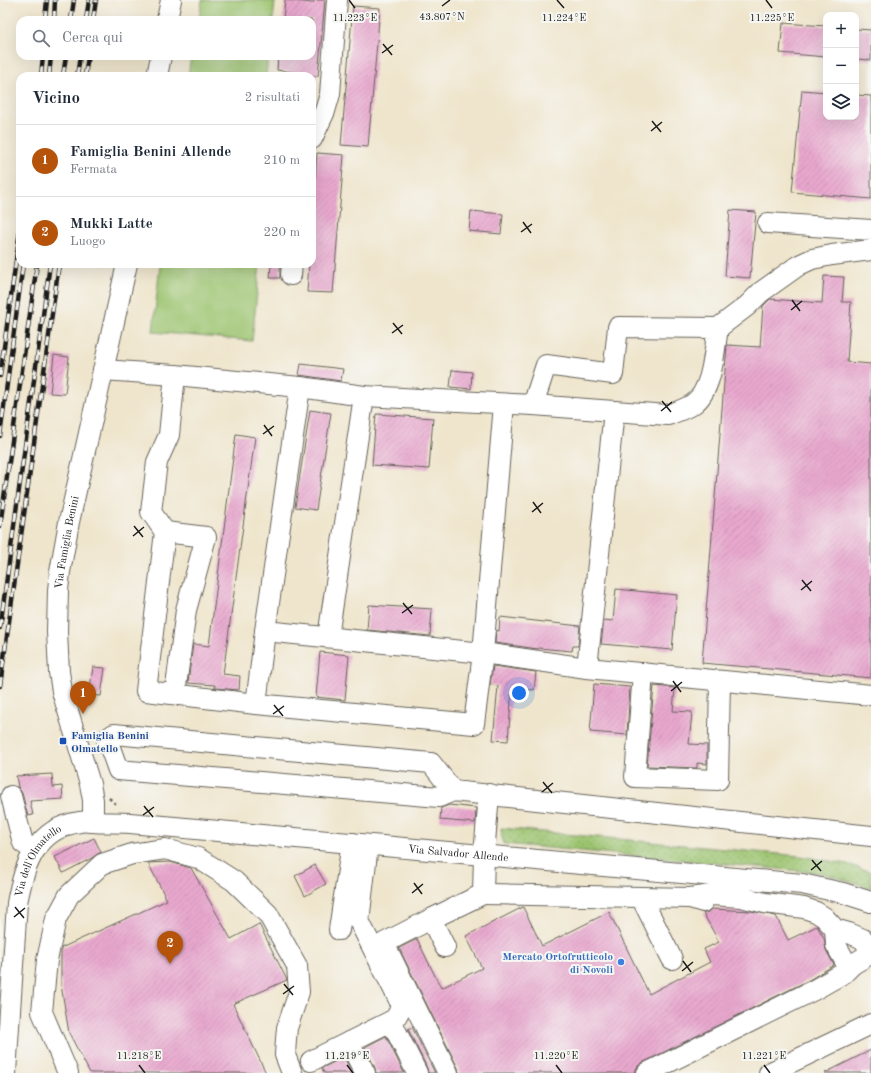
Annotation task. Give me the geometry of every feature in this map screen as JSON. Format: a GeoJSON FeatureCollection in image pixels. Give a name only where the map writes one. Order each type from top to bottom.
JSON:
{"type":"FeatureCollection","features":[{"type":"Feature","properties":{"kind":"street"},"geometry":{"type":"LineString","coordinates":[[168,16],[171,0]]}},
{"type":"Feature","properties":{"kind":"street"},"geometry":{"type":"LineString","coordinates":[[316,130],[325,111],[330,94],[337,0]]}},
{"type":"Feature","properties":{"kind":"street"},"geometry":{"type":"LineString","coordinates":[[159,72],[160,60]]}},
{"type":"Feature","properties":{"kind":"street"},"geometry":{"type":"LineString","coordinates":[[768,223],[871,230]]}},
{"type":"Feature","properties":{"kind":"street"},"geometry":{"type":"LineString","coordinates":[[533,405],[546,365],[613,374],[618,327],[718,328],[747,306],[761,292],[799,265],[812,259],[871,250]]}},
{"type":"Feature","properties":{"kind":"street","name":"Via Famiglia Benini"},"geometry":{"type":"LineString","coordinates":[[93,822],[93,800],[90,784],[62,691],[59,672],[57,611],[60,572],[69,522],[126,268]]}},
{"type":"Feature","properties":{"kind":"street"},"geometry":{"type":"LineString","coordinates":[[103,370],[175,375],[300,387],[364,396],[533,405],[668,415],[682,410],[694,403],[704,392],[709,381],[718,328]]}},
{"type":"Feature","properties":{"kind":"street"},"geometry":{"type":"LineString","coordinates":[[175,375],[169,435],[157,462],[151,512],[165,532],[146,691],[256,704],[474,724],[483,652],[504,404]]}},
{"type":"Feature","properties":{"kind":"street"},"geometry":{"type":"LineString","coordinates":[[256,704],[300,387]]}},
{"type":"Feature","properties":{"kind":"street"},"geometry":{"type":"LineString","coordinates":[[328,637],[364,396]]}},
{"type":"Feature","properties":{"kind":"street"},"geometry":{"type":"LineString","coordinates":[[587,668],[614,411]]}},
{"type":"Feature","properties":{"kind":"street"},"geometry":{"type":"LineString","coordinates":[[165,532],[206,537],[186,610],[175,694]]}},
{"type":"Feature","properties":{"kind":"street"},"geometry":{"type":"LineString","coordinates":[[265,631],[483,652],[587,668],[871,695]]}},
{"type":"Feature","properties":{"kind":"street"},"geometry":{"type":"LineString","coordinates":[[643,673],[635,777],[718,780],[720,681]]}},
{"type":"Feature","properties":{"kind":"street"},"geometry":{"type":"LineString","coordinates":[[454,791],[431,763],[114,734],[107,739],[118,770],[439,797],[454,791],[489,794],[866,837]]}},
{"type":"Feature","properties":{"kind":"street"},"geometry":{"type":"LineString","coordinates":[[484,894],[484,855],[489,794]]}},
{"type":"Feature","properties":{"kind":"street"},"geometry":{"type":"LineString","coordinates":[[11,796],[23,843],[34,850]]}},
{"type":"Feature","properties":{"kind":"street","name":"Via dell'Olmatello"},"geometry":{"type":"LineString","coordinates":[[6,1073],[17,903],[24,869],[34,850],[48,835],[58,828],[76,822],[93,822]]}},
{"type":"Feature","properties":{"kind":"street","name":"Via Salvador Allende"},"geometry":{"type":"LineString","coordinates":[[93,822],[130,823],[802,884],[823,888],[871,902]]}},
{"type":"Feature","properties":{"kind":"street"},"geometry":{"type":"LineString","coordinates":[[339,930],[360,844]]}},
{"type":"Feature","properties":{"kind":"street"},"geometry":{"type":"LineString","coordinates":[[311,1061],[395,1019],[401,1008],[399,1000],[359,921],[360,844]]}},
{"type":"Feature","properties":{"kind":"street"},"geometry":{"type":"LineString","coordinates":[[68,1073],[42,1012],[47,960],[56,919],[69,895],[102,864],[132,854],[165,849],[198,858],[234,881],[268,914],[297,966],[299,992],[287,1028],[286,1040],[286,1055],[292,1073]]}},
{"type":"Feature","properties":{"kind":"street"},"geometry":{"type":"LineString","coordinates":[[448,1073],[384,943],[484,894],[690,898],[712,895],[741,897],[765,903],[804,908],[816,912],[824,917],[835,929],[863,939],[870,949],[865,957],[853,964],[844,973],[814,990],[647,1073]]}},
{"type":"Feature","properties":{"kind":"street"},"geometry":{"type":"LineString","coordinates":[[642,897],[672,959]]}},
{"type":"Feature","properties":{"kind":"street"},"geometry":{"type":"LineString","coordinates":[[431,919],[444,947]]}},
{"type":"Feature","properties":{"kind":"street"},"geometry":{"type":"LineString","coordinates":[[835,929],[836,945],[845,961],[853,964]]}},
{"type":"Feature","properties":{"kind":"street"},"geometry":{"type":"LineString","coordinates":[[391,1021],[417,1073]]}},
{"type":"Feature","properties":{"kind":"street"},"geometry":{"type":"LineString","coordinates":[[770,1073],[871,1024]]}},
{"type":"Feature","properties":{"kind":"street"},"geometry":{"type":"LineString","coordinates":[[349,1042],[365,1073]]}},
{"type":"Feature","properties":{"kind":"green space"},"geometry":{"type":"Polygon","coordinates":[[[202,0],[258,0],[275,2],[273,16],[200,16],[202,0]]]}},
{"type":"Feature","properties":{"kind":"green space"},"geometry":{"type":"Polygon","coordinates":[[[190,60],[268,60],[266,72],[189,72],[190,60]]]}},
{"type":"Feature","properties":{"kind":"green space"},"geometry":{"type":"Polygon","coordinates":[[[160,268],[260,268],[252,341],[153,332],[160,268]]]}},
{"type":"Feature","properties":{"kind":"green space"},"geometry":{"type":"Polygon","coordinates":[[[501,828],[800,856],[847,864],[871,872],[871,888],[822,873],[504,844],[501,828]]]}},
{"type":"Feature","properties":{"kind":"building"},"geometry":{"type":"Polygon","coordinates":[[[285,0],[313,3],[314,0],[325,0],[318,76],[316,76],[316,72],[292,72],[277,70],[278,60],[316,60],[316,16],[283,16],[285,0]]]}},
{"type":"Feature","properties":{"kind":"building"},"geometry":{"type":"Polygon","coordinates":[[[353,6],[380,8],[368,147],[341,145],[353,6]]]}},
{"type":"Feature","properties":{"kind":"building"},"geometry":{"type":"Polygon","coordinates":[[[783,23],[823,26],[823,57],[780,53],[783,23]]]}},
{"type":"Feature","properties":{"kind":"building"},"geometry":{"type":"Polygon","coordinates":[[[859,29],[871,30],[871,60],[859,59],[859,29]]]}},
{"type":"Feature","properties":{"kind":"building"},"geometry":{"type":"Polygon","coordinates":[[[802,90],[823,92],[823,120],[859,120],[859,95],[871,96],[871,199],[792,192],[802,90]]]}},
{"type":"Feature","properties":{"kind":"building"},"geometry":{"type":"Polygon","coordinates":[[[317,153],[344,155],[333,293],[307,292],[309,268],[316,268],[317,153]]]}},
{"type":"Feature","properties":{"kind":"building"},"geometry":{"type":"Polygon","coordinates":[[[730,210],[756,212],[750,278],[725,276],[730,210]]]}},
{"type":"Feature","properties":{"kind":"building"},"geometry":{"type":"Polygon","coordinates":[[[471,211],[503,214],[501,234],[469,231],[471,211]]]}},
{"type":"Feature","properties":{"kind":"building"},"geometry":{"type":"Polygon","coordinates":[[[271,268],[280,268],[280,278],[270,278],[271,268]]]}},
{"type":"Feature","properties":{"kind":"building"},"geometry":{"type":"Polygon","coordinates":[[[824,276],[844,277],[842,302],[851,302],[847,362],[871,364],[871,678],[702,663],[727,345],[760,347],[763,306],[770,299],[822,303],[824,276]]]}},
{"type":"Feature","properties":{"kind":"building"},"geometry":{"type":"Polygon","coordinates":[[[54,355],[69,357],[65,394],[50,393],[54,355]]]}},
{"type":"Feature","properties":{"kind":"building"},"geometry":{"type":"Polygon","coordinates":[[[301,364],[343,369],[341,381],[299,375],[301,364]]]}},
{"type":"Feature","properties":{"kind":"building"},"geometry":{"type":"Polygon","coordinates":[[[452,370],[472,372],[471,389],[450,387],[452,370]]]}},
{"type":"Feature","properties":{"kind":"building"},"geometry":{"type":"Polygon","coordinates":[[[310,410],[331,413],[316,510],[295,507],[310,410]]]}},
{"type":"Feature","properties":{"kind":"building"},"geometry":{"type":"Polygon","coordinates":[[[376,414],[433,418],[429,469],[372,465],[376,414]]]}},
{"type":"Feature","properties":{"kind":"building"},"geometry":{"type":"Polygon","coordinates":[[[236,434],[255,437],[223,674],[240,676],[239,690],[215,688],[215,685],[188,683],[193,644],[209,646],[236,434]]]}},
{"type":"Feature","properties":{"kind":"building"},"geometry":{"type":"Polygon","coordinates":[[[616,589],[677,595],[672,650],[601,644],[604,620],[613,621],[616,589]]]}},
{"type":"Feature","properties":{"kind":"building"},"geometry":{"type":"Polygon","coordinates":[[[369,605],[432,609],[430,636],[367,630],[369,605]]]}},
{"type":"Feature","properties":{"kind":"building"},"geometry":{"type":"Polygon","coordinates":[[[500,617],[580,626],[578,646],[573,646],[572,651],[538,649],[495,643],[496,630],[499,631],[500,617]]]}},
{"type":"Feature","properties":{"kind":"building"},"geometry":{"type":"Polygon","coordinates":[[[320,652],[349,655],[345,700],[316,697],[320,652]]]}},
{"type":"Feature","properties":{"kind":"building"},"geometry":{"type":"Polygon","coordinates":[[[493,666],[536,672],[534,690],[512,688],[508,741],[493,740],[498,686],[490,685],[493,666]]]}},
{"type":"Feature","properties":{"kind":"building"},"geometry":{"type":"Polygon","coordinates":[[[93,667],[105,668],[101,696],[89,695],[93,667]]]}},
{"type":"Feature","properties":{"kind":"building"},"geometry":{"type":"Polygon","coordinates":[[[594,684],[630,687],[627,735],[590,732],[594,684]]]}},
{"type":"Feature","properties":{"kind":"building"},"geometry":{"type":"Polygon","coordinates":[[[654,686],[675,688],[673,711],[692,712],[689,744],[707,745],[707,764],[697,763],[697,768],[647,766],[654,686]]]}},
{"type":"Feature","properties":{"kind":"building"},"geometry":{"type":"Polygon","coordinates":[[[52,774],[53,787],[62,786],[63,799],[30,801],[33,815],[28,816],[22,793],[18,787],[16,776],[52,774]]]}},
{"type":"Feature","properties":{"kind":"building"},"geometry":{"type":"Polygon","coordinates":[[[449,805],[476,808],[475,823],[440,820],[441,808],[449,805]]]}},
{"type":"Feature","properties":{"kind":"building"},"geometry":{"type":"Polygon","coordinates":[[[94,838],[101,852],[63,873],[55,857],[94,838]]]}},
{"type":"Feature","properties":{"kind":"building"},"geometry":{"type":"Polygon","coordinates":[[[170,862],[191,868],[231,939],[259,924],[287,980],[233,1004],[266,1073],[90,1073],[69,1033],[61,985],[61,948],[167,900],[148,863],[170,862]]]}},
{"type":"Feature","properties":{"kind":"building"},"geometry":{"type":"Polygon","coordinates":[[[315,865],[326,884],[305,896],[295,876],[315,865]]]}},
{"type":"Feature","properties":{"kind":"building"},"geometry":{"type":"Polygon","coordinates":[[[523,907],[542,946],[609,912],[649,994],[710,962],[704,949],[719,942],[703,913],[706,913],[712,909],[751,911],[776,916],[788,940],[817,926],[824,938],[826,950],[834,965],[809,980],[642,1063],[638,1066],[634,1073],[459,1073],[458,1068],[399,948],[417,939],[441,988],[482,968],[466,936],[523,907]]]}},
{"type":"Feature","properties":{"kind":"building"},"geometry":{"type":"Polygon","coordinates":[[[412,1027],[435,1073],[428,1073],[408,1029],[412,1027]]]}},
{"type":"Feature","properties":{"kind":"building"},"geometry":{"type":"Polygon","coordinates":[[[386,1036],[404,1073],[376,1073],[365,1047],[386,1036]]]}},
{"type":"Feature","properties":{"kind":"building"},"geometry":{"type":"Polygon","coordinates":[[[871,1050],[871,1073],[825,1073],[871,1050]]]}},
{"type":"Feature","properties":{"kind":"building"},"geometry":{"type":"Polygon","coordinates":[[[344,1057],[352,1073],[324,1073],[322,1068],[344,1057]]]}},
{"type":"Feature","properties":{"kind":"railway"},"geometry":{"type":"LineString","coordinates":[[45,16],[47,0]]}},
{"type":"Feature","properties":{"kind":"railway"},"geometry":{"type":"LineString","coordinates":[[54,16],[55,0]]}},
{"type":"Feature","properties":{"kind":"railway"},"geometry":{"type":"LineString","coordinates":[[72,16],[74,0]]}},
{"type":"Feature","properties":{"kind":"railway"},"geometry":{"type":"LineString","coordinates":[[87,16],[89,0]]}},
{"type":"Feature","properties":{"kind":"railway"},"geometry":{"type":"LineString","coordinates":[[94,16],[96,0]]}},
{"type":"Feature","properties":{"kind":"railway"},"geometry":{"type":"LineString","coordinates":[[41,72],[43,60]]}},
{"type":"Feature","properties":{"kind":"railway"},"geometry":{"type":"LineString","coordinates":[[49,72],[51,60]]}},
{"type":"Feature","properties":{"kind":"railway"},"geometry":{"type":"LineString","coordinates":[[64,72],[65,60]]}},
{"type":"Feature","properties":{"kind":"railway"},"geometry":{"type":"LineString","coordinates":[[78,72],[79,60]]}},
{"type":"Feature","properties":{"kind":"railway"},"geometry":{"type":"LineString","coordinates":[[86,72],[87,60]]}},
{"type":"Feature","properties":{"kind":"railway"},"geometry":{"type":"LineString","coordinates":[[0,376],[16,260]]}},
{"type":"Feature","properties":{"kind":"railway"},"geometry":{"type":"LineString","coordinates":[[0,436],[22,268]]}},
{"type":"Feature","properties":{"kind":"railway"},"geometry":{"type":"LineString","coordinates":[[0,526],[36,268]]}},
{"type":"Feature","properties":{"kind":"railway"},"geometry":{"type":"LineString","coordinates":[[0,628],[49,268]]}},
{"type":"Feature","properties":{"kind":"railway"},"geometry":{"type":"LineString","coordinates":[[0,686],[58,268]]}},
{"type":"Feature","properties":{"kind":"place","name":"Famiglia Benini Allende"},"geometry":{"type":"Point","coordinates":[83,714]}},
{"type":"Feature","properties":{"kind":"place","name":"Famiglia Benini Olmatello"},"geometry":{"type":"Point","coordinates":[63,741]}},
{"type":"Feature","properties":{"kind":"place","name":"Mercato Ortofrutticolo di Novoli"},"geometry":{"type":"Point","coordinates":[621,962]}},
{"type":"Feature","properties":{"kind":"place","name":"Mukki Latte"},"geometry":{"type":"Point","coordinates":[170,964]}}]}
